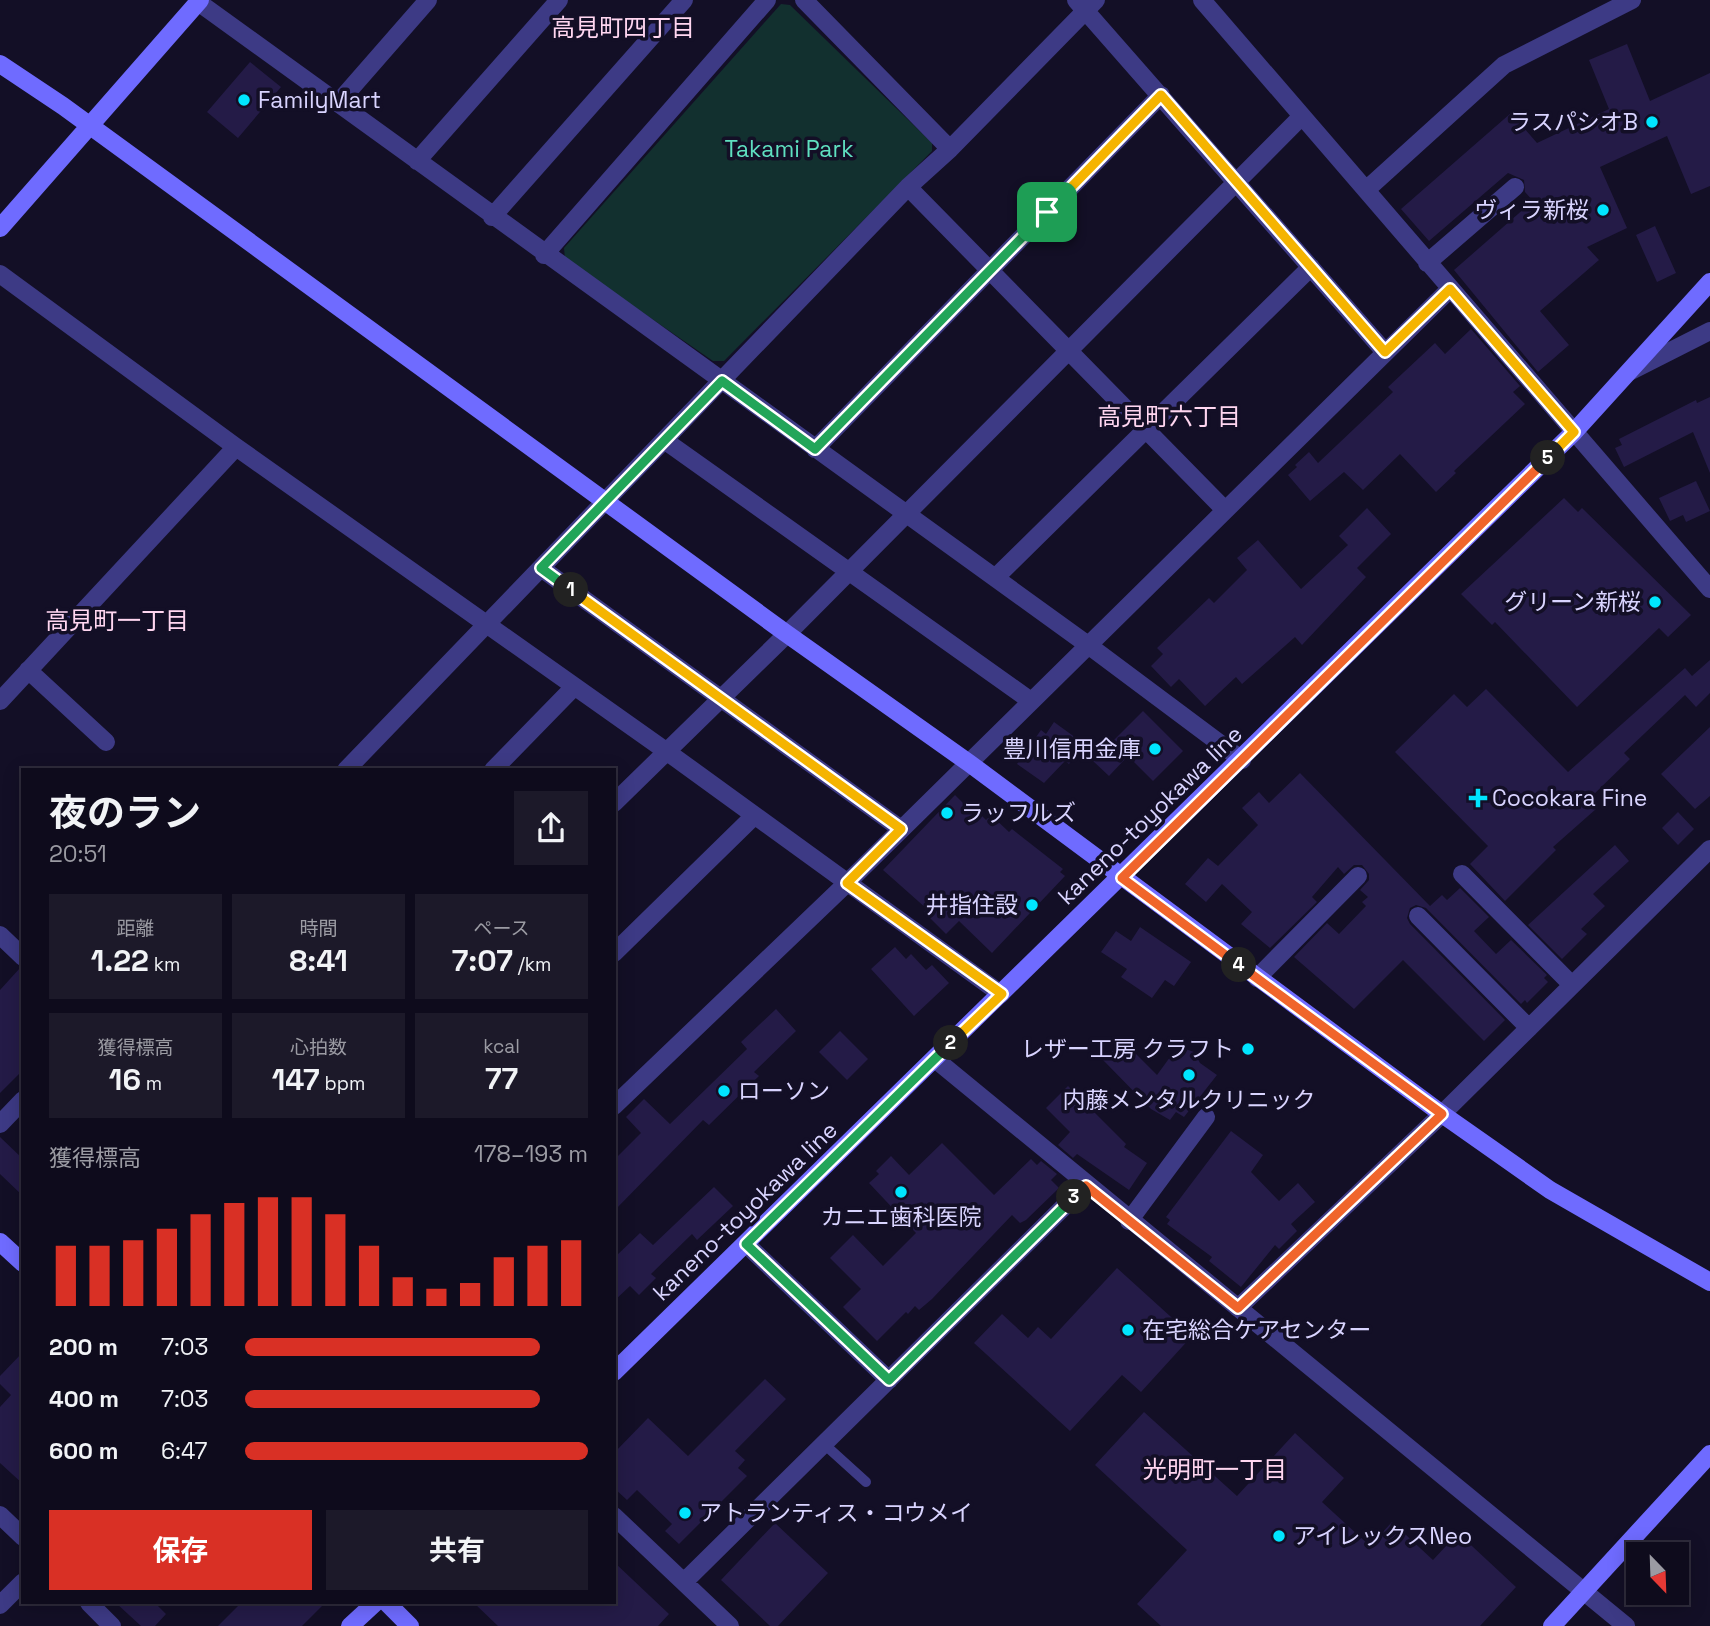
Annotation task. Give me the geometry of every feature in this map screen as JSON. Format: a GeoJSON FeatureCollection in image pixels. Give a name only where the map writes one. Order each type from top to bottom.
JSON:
{"type":"FeatureCollection","features":[{"type":"Feature","properties":{"kind":"street"},"geometry":{"type":"LineString","coordinates":[[338,103],[428,0]]}},
{"type":"Feature","properties":{"kind":"street"},"geometry":{"type":"LineString","coordinates":[[416,161],[559,0]]}},
{"type":"Feature","properties":{"kind":"street"},"geometry":{"type":"LineString","coordinates":[[492,216],[684,0]]}},
{"type":"Feature","properties":{"kind":"street"},"geometry":{"type":"LineString","coordinates":[[544,255],[767,0]]}},
{"type":"Feature","properties":{"kind":"street"},"geometry":{"type":"LineString","coordinates":[[804,0],[950,149]]}},
{"type":"Feature","properties":{"kind":"street"},"geometry":{"type":"LineString","coordinates":[[1202,0],[1710,589]]}},
{"type":"Feature","properties":{"kind":"street"},"geometry":{"type":"LineString","coordinates":[[1366,190],[1504,65],[1632,0]]}},
{"type":"Feature","properties":{"kind":"street"},"geometry":{"type":"LineString","coordinates":[[0,228],[88,124],[199,1],[544,255],[1088,645],[1242,760]]}},
{"type":"Feature","properties":{"kind":"street"},"geometry":{"type":"LineString","coordinates":[[348,768],[908,187],[950,149],[1086,3],[1161,95],[1385,352]]}},
{"type":"Feature","properties":{"kind":"street"},"geometry":{"type":"LineString","coordinates":[[0,64],[88,124],[968,763],[1550,1191],[1710,1282]]}},
{"type":"Feature","properties":{"kind":"street"},"geometry":{"type":"LineString","coordinates":[[815,449],[1161,95]]}},
{"type":"Feature","properties":{"kind":"street"},"geometry":{"type":"LineString","coordinates":[[616,801],[787,634],[1302,116]]}},
{"type":"Feature","properties":{"kind":"street"},"geometry":{"type":"LineString","coordinates":[[908,187],[1225,510]]}},
{"type":"Feature","properties":{"kind":"street"},"geometry":{"type":"LineString","coordinates":[[1427,263],[1515,187]]}},
{"type":"Feature","properties":{"kind":"street"},"geometry":{"type":"LineString","coordinates":[[995,578],[1311,267]]}},
{"type":"Feature","properties":{"kind":"street"},"geometry":{"type":"LineString","coordinates":[[0,274],[236,447],[666,751],[1002,994]]}},
{"type":"Feature","properties":{"kind":"street","name":"kaneno-toyokawa line"},"geometry":{"type":"LineString","coordinates":[[616,1371],[1122,878],[1574,432],[1710,282]]}},
{"type":"Feature","properties":{"kind":"street"},"geometry":{"type":"LineString","coordinates":[[616,1102],[847,883],[1450,289]]}},
{"type":"Feature","properties":{"kind":"street"},"geometry":{"type":"LineString","coordinates":[[1627,373],[1710,331]]}},
{"type":"Feature","properties":{"kind":"street"},"geometry":{"type":"LineString","coordinates":[[664,440],[1031,701]]}},
{"type":"Feature","properties":{"kind":"street"},"geometry":{"type":"LineString","coordinates":[[0,701],[236,447]]}},
{"type":"Feature","properties":{"kind":"street"},"geometry":{"type":"LineString","coordinates":[[541,568],[901,829]]}},
{"type":"Feature","properties":{"kind":"street"},"geometry":{"type":"LineString","coordinates":[[28,670],[106,742]]}},
{"type":"Feature","properties":{"kind":"street"},"geometry":{"type":"LineString","coordinates":[[495,768],[574,687]]}},
{"type":"Feature","properties":{"kind":"street"},"geometry":{"type":"LineString","coordinates":[[616,951],[754,816]]}},
{"type":"Feature","properties":{"kind":"street"},"geometry":{"type":"LineString","coordinates":[[1238,1308],[1442,1114],[1710,849]]}},
{"type":"Feature","properties":{"kind":"street"},"geometry":{"type":"LineString","coordinates":[[1462,874],[1572,985]]}},
{"type":"Feature","properties":{"kind":"street"},"geometry":{"type":"LineString","coordinates":[[1257,978],[1358,876]]}},
{"type":"Feature","properties":{"kind":"street"},"geometry":{"type":"LineString","coordinates":[[1418,916],[1529,1028]]}},
{"type":"Feature","properties":{"kind":"street"},"geometry":{"type":"LineString","coordinates":[[0,935],[21,955]]}},
{"type":"Feature","properties":{"kind":"street"},"geometry":{"type":"LineString","coordinates":[[935,1059],[1086,1186],[1626,1626]]}},
{"type":"Feature","properties":{"kind":"street"},"geometry":{"type":"LineString","coordinates":[[0,1124],[21,1102]]}},
{"type":"Feature","properties":{"kind":"street"},"geometry":{"type":"LineString","coordinates":[[1129,1221],[1206,1117]]}},
{"type":"Feature","properties":{"kind":"street"},"geometry":{"type":"LineString","coordinates":[[684,1582],[1086,1186]]}},
{"type":"Feature","properties":{"kind":"street"},"geometry":{"type":"LineString","coordinates":[[0,1242],[21,1262]]}},
{"type":"Feature","properties":{"kind":"street"},"geometry":{"type":"LineString","coordinates":[[746,1244],[889,1380]]}},
{"type":"Feature","properties":{"kind":"street"},"geometry":{"type":"LineString","coordinates":[[1552,1626],[1710,1454]]}},
{"type":"Feature","properties":{"kind":"street"},"geometry":{"type":"LineString","coordinates":[[0,1515],[21,1535]]}},
{"type":"Feature","properties":{"kind":"street"},"geometry":{"type":"LineString","coordinates":[[616,1518],[730,1626]]}},
{"type":"Feature","properties":{"kind":"street"},"geometry":{"type":"LineString","coordinates":[[0,1605],[21,1584]]}},
{"type":"Feature","properties":{"kind":"street"},"geometry":{"type":"LineString","coordinates":[[90,1604],[112,1626]]}},
{"type":"Feature","properties":{"kind":"street"},"geometry":{"type":"LineString","coordinates":[[350,1626],[374,1604]]}},
{"type":"Feature","properties":{"kind":"street"},"geometry":{"type":"LineString","coordinates":[[388,1604],[410,1626]]}},
{"type":"Feature","properties":{"kind":"lane"},"geometry":{"type":"LineString","coordinates":[[824,1444],[866,1482]]}},
{"type":"Feature","properties":{"kind":"green space","name":"Takami Park"},"geometry":{"type":"Polygon","coordinates":[[[781,4],[790,5],[932,143],[932,151],[724,361],[713,361],[565,259],[564,248],[781,4]]]}},
{"type":"Feature","properties":{"kind":"building"},"geometry":{"type":"Polygon","coordinates":[[[1627,44],[1650,101],[1710,73],[1710,186],[1691,194],[1667,136],[1600,167],[1627,228],[1587,247],[1599,260],[1540,311],[1569,345],[1538,372],[1454,270],[1533,201],[1525,192],[1524,180],[1508,173],[1429,241],[1401,209],[1511,113],[1537,143],[1609,109],[1589,60],[1627,44]]]}},
{"type":"Feature","properties":{"kind":"building","name":"FamilyMart"},"geometry":{"type":"Polygon","coordinates":[[[250,62],[281,87],[238,138],[207,112],[250,62]]]}},
{"type":"Feature","properties":{"kind":"building"},"geometry":{"type":"Polygon","coordinates":[[[1655,226],[1676,273],[1657,282],[1636,235],[1655,226]]]}},
{"type":"Feature","properties":{"kind":"building"},"geometry":{"type":"Polygon","coordinates":[[[1471,329],[1520,386],[1513,392],[1525,404],[1454,471],[1456,473],[1436,492],[1400,454],[1363,490],[1344,472],[1310,501],[1288,475],[1297,467],[1295,465],[1309,452],[1318,463],[1393,392],[1388,387],[1435,343],[1445,354],[1471,329]]]}},
{"type":"Feature","properties":{"kind":"building"},"geometry":{"type":"Polygon","coordinates":[[[1710,397],[1710,473],[1693,432],[1624,467],[1615,448],[1622,445],[1619,439],[1696,400],[1697,403],[1710,397]]]}},
{"type":"Feature","properties":{"kind":"building"},"geometry":{"type":"Polygon","coordinates":[[[1696,481],[1710,511],[1686,522],[1683,515],[1670,521],[1659,498],[1696,481]]]}},
{"type":"Feature","properties":{"kind":"building"},"geometry":{"type":"Polygon","coordinates":[[[1564,498],[1578,512],[1582,508],[1691,615],[1668,637],[1659,628],[1577,707],[1495,622],[1492,625],[1461,594],[1564,498]]]}},
{"type":"Feature","properties":{"kind":"building"},"geometry":{"type":"Polygon","coordinates":[[[1367,508],[1391,534],[1357,568],[1366,577],[1302,645],[1295,637],[1242,684],[1236,677],[1205,706],[1179,679],[1171,687],[1151,666],[1163,654],[1157,648],[1209,598],[1214,603],[1247,570],[1237,558],[1258,540],[1301,589],[1348,545],[1339,536],[1367,508]]]}},
{"type":"Feature","properties":{"kind":"building"},"geometry":{"type":"Polygon","coordinates":[[[1710,660],[1710,693],[1696,707],[1685,695],[1624,753],[1630,759],[1588,800],[1596,809],[1553,847],[1556,850],[1505,901],[1470,864],[1488,846],[1395,752],[1454,694],[1467,707],[1486,689],[1568,772],[1685,668],[1692,676],[1710,660]]]}},
{"type":"Feature","properties":{"kind":"building","name":"豊川信用金庫"},"geometry":{"type":"Polygon","coordinates":[[[1143,711],[1183,751],[1153,781],[1128,756],[1109,776],[1093,761],[1143,711]]]}},
{"type":"Feature","properties":{"kind":"building"},"geometry":{"type":"Polygon","coordinates":[[[1054,722],[1083,743],[1069,764],[1065,761],[1044,783],[1017,764],[1041,730],[1046,734],[1054,722]]]}},
{"type":"Feature","properties":{"kind":"building"},"geometry":{"type":"Polygon","coordinates":[[[1710,727],[1710,796],[1695,809],[1661,774],[1710,727]]]}},
{"type":"Feature","properties":{"kind":"building"},"geometry":{"type":"Polygon","coordinates":[[[1300,773],[1430,906],[1442,895],[1447,900],[1460,888],[1489,917],[1474,931],[1496,954],[1511,940],[1547,975],[1544,978],[1548,982],[1527,1003],[1525,1000],[1521,1004],[1426,908],[1416,905],[1410,908],[1407,918],[1410,924],[1505,1020],[1484,1041],[1403,960],[1354,1009],[1294,957],[1327,923],[1339,934],[1366,906],[1362,902],[1368,897],[1360,890],[1369,880],[1369,874],[1362,865],[1354,865],[1344,874],[1338,867],[1312,897],[1317,902],[1270,948],[1241,924],[1252,912],[1222,884],[1206,902],[1185,884],[1208,858],[1218,866],[1258,825],[1242,808],[1259,792],[1269,803],[1300,773]]]}},
{"type":"Feature","properties":{"kind":"building"},"geometry":{"type":"Polygon","coordinates":[[[955,795],[979,819],[982,816],[986,820],[991,815],[1009,832],[1012,829],[1063,869],[1060,872],[1065,876],[992,953],[959,921],[946,934],[924,912],[927,909],[883,870],[955,795]]]}},
{"type":"Feature","properties":{"kind":"building"},"geometry":{"type":"Polygon","coordinates":[[[1678,812],[1694,829],[1678,845],[1662,828],[1678,812]]]}},
{"type":"Feature","properties":{"kind":"building"},"geometry":{"type":"Polygon","coordinates":[[[1615,845],[1629,861],[1593,894],[1605,906],[1581,929],[1587,934],[1562,959],[1528,925],[1615,845]]]}},
{"type":"Feature","properties":{"kind":"building"},"geometry":{"type":"Polygon","coordinates":[[[1140,927],[1191,962],[1174,986],[1165,980],[1152,998],[1121,977],[1127,969],[1101,952],[1116,931],[1131,941],[1140,927]]]}},
{"type":"Feature","properties":{"kind":"building"},"geometry":{"type":"Polygon","coordinates":[[[895,947],[906,959],[911,954],[926,970],[932,965],[949,983],[914,1016],[871,969],[895,947]]]}},
{"type":"Feature","properties":{"kind":"building"},"geometry":{"type":"Polygon","coordinates":[[[21,968],[21,1072],[0,1093],[0,990],[21,968]]]}},
{"type":"Feature","properties":{"kind":"building"},"geometry":{"type":"Polygon","coordinates":[[[776,1009],[796,1031],[754,1072],[759,1076],[709,1125],[703,1120],[616,1209],[616,1158],[641,1133],[626,1117],[644,1099],[670,1124],[747,1049],[741,1042],[776,1009]]]}},
{"type":"Feature","properties":{"kind":"building"},"geometry":{"type":"Polygon","coordinates":[[[840,1031],[868,1059],[847,1080],[819,1052],[840,1031]]]}},
{"type":"Feature","properties":{"kind":"building"},"geometry":{"type":"Polygon","coordinates":[[[1123,1041],[1157,1075],[1173,1053],[1183,1048],[1194,1052],[1200,1063],[1217,1075],[1184,1117],[1176,1112],[1170,1120],[1151,1109],[1103,1060],[1123,1041]]]}},
{"type":"Feature","properties":{"kind":"building"},"geometry":{"type":"Polygon","coordinates":[[[1068,1086],[1126,1144],[1124,1147],[1147,1163],[1129,1190],[1077,1154],[1073,1158],[1058,1145],[1070,1132],[1046,1108],[1068,1086]]]}},
{"type":"Feature","properties":{"kind":"building"},"geometry":{"type":"Polygon","coordinates":[[[1231,1131],[1263,1155],[1251,1172],[1279,1201],[1298,1183],[1315,1202],[1291,1224],[1297,1231],[1279,1249],[1275,1245],[1241,1287],[1209,1261],[1212,1257],[1167,1224],[1170,1220],[1166,1217],[1231,1131]]]}},
{"type":"Feature","properties":{"kind":"building"},"geometry":{"type":"Polygon","coordinates":[[[0,1137],[21,1157],[21,1194],[0,1174],[0,1137]]]}},
{"type":"Feature","properties":{"kind":"building"},"geometry":{"type":"Polygon","coordinates":[[[942,1143],[994,1195],[1031,1159],[1037,1165],[1041,1161],[1057,1174],[1051,1180],[1059,1188],[1026,1220],[1020,1223],[1012,1215],[932,1299],[919,1310],[915,1306],[908,1314],[906,1312],[877,1341],[843,1307],[861,1289],[830,1258],[853,1235],[883,1266],[916,1233],[869,1183],[879,1174],[876,1171],[891,1156],[909,1175],[942,1143]]]}},
{"type":"Feature","properties":{"kind":"building"},"geometry":{"type":"Polygon","coordinates":[[[714,1187],[733,1206],[697,1240],[692,1234],[651,1274],[656,1278],[639,1295],[630,1286],[616,1299],[616,1256],[640,1233],[653,1245],[714,1187]]]}},
{"type":"Feature","properties":{"kind":"building"},"geometry":{"type":"Polygon","coordinates":[[[1117,1268],[1192,1336],[1141,1392],[1122,1375],[1070,1431],[974,1343],[1002,1314],[1028,1338],[1038,1327],[1051,1339],[1117,1268]]]}},
{"type":"Feature","properties":{"kind":"building"},"geometry":{"type":"Polygon","coordinates":[[[21,1354],[21,1482],[0,1463],[0,1407],[11,1395],[0,1384],[0,1376],[21,1354]]]}},
{"type":"Feature","properties":{"kind":"building"},"geometry":{"type":"Polygon","coordinates":[[[765,1379],[786,1399],[735,1451],[745,1460],[738,1468],[747,1476],[679,1544],[665,1531],[672,1524],[637,1490],[627,1500],[616,1490],[616,1451],[648,1418],[688,1456],[765,1379]]]}},
{"type":"Feature","properties":{"kind":"building"},"geometry":{"type":"Polygon","coordinates":[[[1144,1412],[1237,1496],[1295,1433],[1344,1478],[1322,1502],[1370,1546],[1392,1522],[1433,1560],[1458,1533],[1516,1587],[1480,1626],[1161,1626],[1137,1604],[1187,1550],[1095,1465],[1144,1412]]]}},
{"type":"Feature","properties":{"kind":"building"},"geometry":{"type":"Polygon","coordinates":[[[775,1523],[828,1573],[778,1626],[770,1626],[721,1580],[775,1523]]]}},
{"type":"Feature","properties":{"kind":"building"},"geometry":{"type":"Polygon","coordinates":[[[616,1564],[669,1614],[658,1626],[498,1626],[475,1604],[616,1604],[616,1564]]]}},
{"type":"Feature","properties":{"kind":"building"},"geometry":{"type":"Polygon","coordinates":[[[117,1604],[156,1604],[166,1614],[155,1626],[141,1626],[117,1604]]]}},
{"type":"Feature","properties":{"kind":"building"},"geometry":{"type":"Polygon","coordinates":[[[240,1604],[324,1604],[302,1626],[218,1626],[240,1604]]]}},
{"type":"Feature","properties":{"kind":"place","name":"FamilyMart"},"geometry":{"type":"Point","coordinates":[244,100]}},
{"type":"Feature","properties":{"kind":"place","name":"ラスパシオB"},"geometry":{"type":"Point","coordinates":[1652,122]}},
{"type":"Feature","properties":{"kind":"place","name":"ヴィラ新桜"},"geometry":{"type":"Point","coordinates":[1603,210]}},
{"type":"Feature","properties":{"kind":"place","name":"グリーン新桜"},"geometry":{"type":"Point","coordinates":[1655,602]}},
{"type":"Feature","properties":{"kind":"place","name":"豊川信用金庫"},"geometry":{"type":"Point","coordinates":[1155,749]}},
{"type":"Feature","properties":{"kind":"place","name":"Cocokara Fine"},"geometry":{"type":"Point","coordinates":[1478,798]}},
{"type":"Feature","properties":{"kind":"place","name":"ラッフルズ"},"geometry":{"type":"Point","coordinates":[947,813]}},
{"type":"Feature","properties":{"kind":"place","name":"井指住設"},"geometry":{"type":"Point","coordinates":[1032,905]}},
{"type":"Feature","properties":{"kind":"place","name":"レザー工房 クラフト"},"geometry":{"type":"Point","coordinates":[1248,1049]}},
{"type":"Feature","properties":{"kind":"place","name":"内藤メンタルクリニック"},"geometry":{"type":"Point","coordinates":[1189,1075]}},
{"type":"Feature","properties":{"kind":"place","name":"ローソン"},"geometry":{"type":"Point","coordinates":[724,1091]}},
{"type":"Feature","properties":{"kind":"place","name":"カニエ歯科医院"},"geometry":{"type":"Point","coordinates":[901,1192]}},
{"type":"Feature","properties":{"kind":"place","name":"在宅総合ケアセンター"},"geometry":{"type":"Point","coordinates":[1128,1330]}},
{"type":"Feature","properties":{"kind":"place","name":"アトランティス・コウメイ"},"geometry":{"type":"Point","coordinates":[685,1513]}},
{"type":"Feature","properties":{"kind":"place","name":"アイレックスNeo"},"geometry":{"type":"Point","coordinates":[1279,1536]}},
{"type":"Feature","properties":{"kind":"district","name":"高見町四丁目"},"geometry":{"type":"Point","coordinates":[623,27]}},
{"type":"Feature","properties":{"kind":"district","name":"高見町六丁目"},"geometry":{"type":"Point","coordinates":[1169,416]}},
{"type":"Feature","properties":{"kind":"district","name":"高見町一丁目"},"geometry":{"type":"Point","coordinates":[117,620]}},
{"type":"Feature","properties":{"kind":"district","name":"光明町一丁目"},"geometry":{"type":"Point","coordinates":[1215,1469]}},
{"type":"Feature","properties":{"kind":"route"},"geometry":{"type":"LineString","coordinates":[[1161,95],[1385,352],[1450,289],[1574,432],[1122,878],[1442,1114],[1238,1308],[1086,1186],[889,1380],[746,1244],[1002,994],[847,883],[901,829],[541,568],[722,381],[815,449],[1047,212],[1161,95]]}}]}
